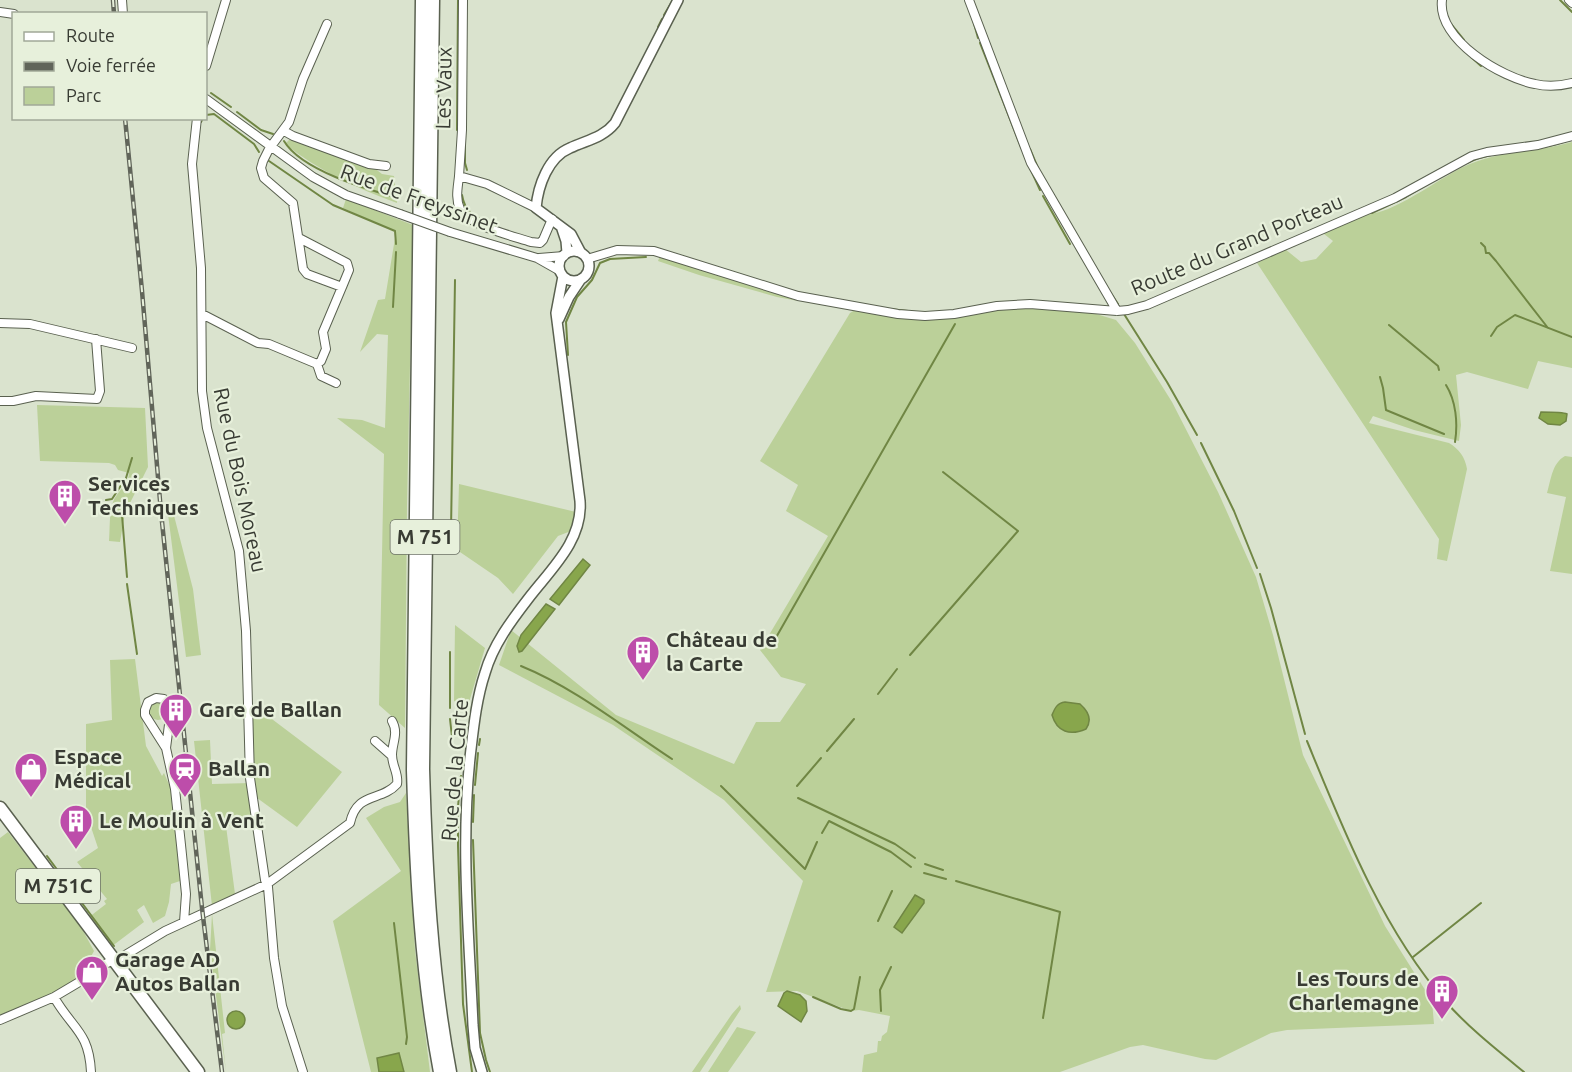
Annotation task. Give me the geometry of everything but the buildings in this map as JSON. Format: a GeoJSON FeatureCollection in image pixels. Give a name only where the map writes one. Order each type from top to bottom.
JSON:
{"type":"FeatureCollection","features":[{"type":"Feature","properties":{"kind":"main road","name":"M 751"},"geometry":{"type":"LineString","coordinates":[[422,0],[413,760],[416,870],[422,943],[440,1072]]}},
{"type":"Feature","properties":{"kind":"main road","name":"M 751"},"geometry":{"type":"LineString","coordinates":[[433,0],[423,760],[431,933],[450,1068]]}},
{"type":"Feature","properties":{"kind":"main road","name":"M 751C"},"geometry":{"type":"LineString","coordinates":[[1,808],[197,1072]]}},
{"type":"Feature","properties":{"kind":"street"},"geometry":{"type":"LineString","coordinates":[[207,63],[226,0]]}},
{"type":"Feature","properties":{"kind":"street","name":"Les Vaux"},"geometry":{"type":"LineString","coordinates":[[463,0],[462,130],[457,192],[459,207],[465,216],[475,222],[531,242],[540,243],[543,240],[552,219]]}},
{"type":"Feature","properties":{"kind":"street"},"geometry":{"type":"LineString","coordinates":[[536,208],[544,178],[556,158],[567,149],[603,135],[615,123],[678,0]]}},
{"type":"Feature","properties":{"kind":"street"},"geometry":{"type":"LineString","coordinates":[[969,0],[1031,163],[1117,311]]}},
{"type":"Feature","properties":{"kind":"street"},"geometry":{"type":"LineString","coordinates":[[1442,0],[1443,15],[1454,35],[1493,68],[1536,84],[1560,86],[1572,83]]}},
{"type":"Feature","properties":{"kind":"street"},"geometry":{"type":"LineString","coordinates":[[1569,0],[1572,3]]}},
{"type":"Feature","properties":{"kind":"street"},"geometry":{"type":"LineString","coordinates":[[327,24],[303,79],[292,115],[262,161],[262,174],[268,183],[294,203],[304,272],[342,287]]}},
{"type":"Feature","properties":{"kind":"street","name":"Rue de Freyssinet"},"geometry":{"type":"LineString","coordinates":[[207,100],[327,185],[346,195],[450,232],[537,258]]}},
{"type":"Feature","properties":{"kind":"street","name":"Rue du Bois Moreau"},"geometry":{"type":"LineString","coordinates":[[197,120],[192,165],[201,268],[201,382],[207,425],[239,551],[244,592],[250,778],[267,884],[276,974],[282,1006],[303,1072]]}},
{"type":"Feature","properties":{"kind":"street"},"geometry":{"type":"LineString","coordinates":[[284,130],[293,136],[369,164],[386,166]]}},
{"type":"Feature","properties":{"kind":"street","name":"Route du Grand Porteau"},"geometry":{"type":"LineString","coordinates":[[584,256],[617,250],[654,251],[798,296],[898,314],[925,316],[954,314],[997,306],[1030,304],[1128,310],[1147,305],[1395,198],[1472,156],[1539,145],[1572,136]]}},
{"type":"Feature","properties":{"kind":"street"},"geometry":{"type":"LineString","coordinates":[[459,176],[487,184],[536,208],[574,239],[589,268],[569,297],[557,321]]}},
{"type":"Feature","properties":{"kind":"street"},"geometry":{"type":"LineString","coordinates":[[562,229],[566,241],[565,255],[561,260],[562,273]]}},
{"type":"Feature","properties":{"kind":"street"},"geometry":{"type":"LineString","coordinates":[[298,238],[347,263],[349,270],[323,332],[327,349],[317,364]]}},
{"type":"Feature","properties":{"kind":"street"},"geometry":{"type":"LineString","coordinates":[[537,258],[565,255],[571,252],[584,256]]}},
{"type":"Feature","properties":{"kind":"street"},"geometry":{"type":"LineString","coordinates":[[537,258],[574,281],[581,279]]}},
{"type":"Feature","properties":{"kind":"street","name":"Rue de la Carte"},"geometry":{"type":"LineString","coordinates":[[482,1072],[475,1048],[472,1025],[466,851],[467,800],[473,729],[480,688],[491,655],[520,609],[570,543],[579,521],[580,501],[556,313],[562,273]]}},
{"type":"Feature","properties":{"kind":"street"},"geometry":{"type":"LineString","coordinates":[[201,314],[258,343],[269,344],[317,364],[321,376],[336,383]]}},
{"type":"Feature","properties":{"kind":"street"},"geometry":{"type":"LineString","coordinates":[[0,323],[30,324],[132,348]]}},
{"type":"Feature","properties":{"kind":"street"},"geometry":{"type":"LineString","coordinates":[[0,401],[36,396],[97,399],[100,391],[96,339]]}},
{"type":"Feature","properties":{"kind":"street"},"geometry":{"type":"LineString","coordinates":[[166,748],[171,710],[168,702],[156,698],[148,702],[145,710],[147,719],[166,748],[175,789],[186,894],[184,922]]}},
{"type":"Feature","properties":{"kind":"street"},"geometry":{"type":"LineString","coordinates":[[151,722],[159,724],[169,717]]}},
{"type":"Feature","properties":{"kind":"street"},"geometry":{"type":"LineString","coordinates":[[0,1020],[54,997],[107,963],[115,961],[184,922],[267,884],[350,823],[361,802],[395,786],[398,778],[392,756],[396,730],[390,723]]}},
{"type":"Feature","properties":{"kind":"street"},"geometry":{"type":"LineString","coordinates":[[375,741],[392,756]]}},
{"type":"Feature","properties":{"kind":"street"},"geometry":{"type":"LineString","coordinates":[[54,997],[83,1036],[90,1055],[91,1072]]}},
{"type":"Feature","properties":{"kind":"green space"},"geometry":{"type":"Polygon","coordinates":[[[293,136],[369,164],[382,174],[394,176],[397,203],[353,185],[311,162],[285,144],[293,136]]]}},
{"type":"Feature","properties":{"kind":"green space"},"geometry":{"type":"Polygon","coordinates":[[[1572,142],[1572,368],[1538,361],[1528,389],[1467,372],[1456,375],[1461,425],[1459,441],[1414,430],[1373,416],[1369,423],[1449,443],[1463,457],[1467,469],[1447,561],[1437,559],[1439,539],[1257,263],[1285,249],[1301,262],[1316,259],[1333,241],[1319,230],[1362,214],[1372,214],[1398,205],[1474,162],[1572,142]]]}},
{"type":"Feature","properties":{"kind":"green space"},"geometry":{"type":"Polygon","coordinates":[[[346,199],[413,225],[405,728],[379,705],[384,454],[337,418],[362,420],[385,428],[388,335],[377,334],[360,352],[378,300],[385,299],[396,232],[343,208],[346,199]]]}},
{"type":"Feature","properties":{"kind":"green space"},"geometry":{"type":"Polygon","coordinates":[[[660,256],[798,301],[699,275],[658,261],[660,256]]]}},
{"type":"Feature","properties":{"kind":"green space"},"geometry":{"type":"Polygon","coordinates":[[[997,306],[1070,306],[1116,320],[1135,343],[1172,402],[1218,492],[1256,577],[1303,755],[1385,926],[1432,1001],[1434,1024],[1287,1030],[1271,1033],[1216,1060],[1143,1045],[1130,1047],[1060,1072],[862,1072],[864,1055],[877,1052],[878,1041],[881,1041],[882,1036],[887,1032],[890,1016],[859,1010],[851,1011],[797,991],[766,992],[803,881],[724,800],[613,725],[499,665],[511,630],[616,715],[734,764],[756,722],[780,722],[806,684],[781,677],[760,650],[828,536],[786,511],[798,485],[760,461],[850,313],[858,308],[925,316],[997,306]]]}},
{"type":"Feature","properties":{"kind":"green space"},"geometry":{"type":"Polygon","coordinates":[[[37,405],[145,408],[148,467],[125,513],[120,542],[109,541],[111,511],[113,502],[127,481],[129,473],[118,470],[115,465],[109,463],[40,461],[37,405]]]}},
{"type":"Feature","properties":{"kind":"green space"},"geometry":{"type":"Polygon","coordinates":[[[1565,456],[1572,457],[1572,574],[1550,571],[1566,497],[1547,493],[1555,467],[1565,456]]]}},
{"type":"Feature","properties":{"kind":"green space"},"geometry":{"type":"Polygon","coordinates":[[[459,484],[576,512],[571,531],[558,536],[513,594],[498,578],[457,550],[459,484]]]}},
{"type":"Feature","properties":{"kind":"green space"},"geometry":{"type":"Polygon","coordinates":[[[171,504],[193,589],[201,655],[186,657],[167,506],[171,504]]]}},
{"type":"Feature","properties":{"kind":"green space"},"geometry":{"type":"Polygon","coordinates":[[[455,625],[485,648],[468,706],[454,701],[455,625]]]}},
{"type":"Feature","properties":{"kind":"green space"},"geometry":{"type":"Polygon","coordinates":[[[135,659],[146,746],[162,776],[164,773],[171,789],[180,881],[171,884],[165,916],[153,923],[144,905],[137,910],[144,922],[107,950],[84,921],[106,904],[104,901],[107,899],[77,862],[98,848],[86,812],[86,724],[112,720],[110,660],[135,659]]]}},
{"type":"Feature","properties":{"kind":"green space"},"geometry":{"type":"Polygon","coordinates":[[[248,701],[342,772],[297,827],[253,795],[257,823],[226,826],[235,894],[212,906],[194,741],[210,740],[212,784],[251,783],[248,701]]]}},
{"type":"Feature","properties":{"kind":"green space"},"geometry":{"type":"Polygon","coordinates":[[[158,702],[164,705],[167,711],[164,717],[158,720],[152,717],[149,711],[152,705],[158,702]]]}},
{"type":"Feature","properties":{"kind":"green space"},"geometry":{"type":"Polygon","coordinates":[[[406,793],[415,950],[430,1072],[371,1072],[333,921],[401,871],[366,818],[384,807],[400,802],[406,793]]]}},
{"type":"Feature","properties":{"kind":"green space"},"geometry":{"type":"Polygon","coordinates":[[[8,832],[81,927],[94,951],[89,960],[87,973],[70,986],[0,1015],[0,838],[8,832]]]}},
{"type":"Feature","properties":{"kind":"green space"},"geometry":{"type":"Polygon","coordinates":[[[212,914],[225,1033],[222,1034],[226,1072],[210,950],[212,914]]]}},
{"type":"Feature","properties":{"kind":"green space"},"geometry":{"type":"Polygon","coordinates":[[[740,1005],[741,1009],[700,1072],[692,1072],[732,1014],[740,1005]]]}},
{"type":"Feature","properties":{"kind":"green space"},"geometry":{"type":"Polygon","coordinates":[[[737,1027],[756,1032],[728,1072],[708,1072],[737,1027]]]}},
{"type":"Feature","properties":{"kind":"shaded area"},"geometry":{"type":"Polygon","coordinates":[[[1541,412],[1567,414],[1566,421],[1560,425],[1548,424],[1539,418],[1541,412]]]}},
{"type":"Feature","properties":{"kind":"shaded area"},"geometry":{"type":"Polygon","coordinates":[[[583,559],[590,565],[559,605],[550,599],[583,559]]]}},
{"type":"Feature","properties":{"kind":"shaded area"},"geometry":{"type":"Polygon","coordinates":[[[546,604],[555,609],[519,652],[517,646],[521,635],[546,604]]]}},
{"type":"Feature","properties":{"kind":"shaded area"},"geometry":{"type":"Polygon","coordinates":[[[1065,702],[1080,704],[1085,709],[1089,715],[1086,729],[1070,732],[1057,725],[1052,715],[1058,705],[1065,702]]]}},
{"type":"Feature","properties":{"kind":"shaded area"},"geometry":{"type":"Polygon","coordinates":[[[915,895],[924,900],[924,903],[902,933],[894,927],[915,895]]]}},
{"type":"Feature","properties":{"kind":"shaded area"},"geometry":{"type":"Polygon","coordinates":[[[787,991],[800,995],[806,1001],[807,1011],[801,1022],[778,1006],[787,991]]]}},
{"type":"Feature","properties":{"kind":"shaded area"},"geometry":{"type":"Polygon","coordinates":[[[236,1011],[242,1014],[245,1020],[242,1026],[236,1029],[230,1026],[227,1020],[230,1014],[236,1011]]]}},
{"type":"Feature","properties":{"kind":"shaded area"},"geometry":{"type":"Polygon","coordinates":[[[399,1053],[404,1072],[379,1072],[377,1058],[399,1053]]]}},
{"type":"Feature","properties":{"kind":"waterway"},"geometry":{"type":"LineString","coordinates":[[457,130],[458,0]]}},
{"type":"Feature","properties":{"kind":"waterway"},"geometry":{"type":"LineString","coordinates":[[664,15],[673,0]]}},
{"type":"Feature","properties":{"kind":"waterway"},"geometry":{"type":"LineString","coordinates":[[1560,0],[1572,12]]}},
{"type":"Feature","properties":{"kind":"waterway"},"geometry":{"type":"LineString","coordinates":[[658,27],[662,19]]}},
{"type":"Feature","properties":{"kind":"waterway"},"geometry":{"type":"LineString","coordinates":[[973,20],[978,38]]}},
{"type":"Feature","properties":{"kind":"waterway"},"geometry":{"type":"LineString","coordinates":[[1451,24],[1464,40]]}},
{"type":"Feature","properties":{"kind":"waterway"},"geometry":{"type":"LineString","coordinates":[[980,43],[1021,147]]}},
{"type":"Feature","properties":{"kind":"waterway"},"geometry":{"type":"LineString","coordinates":[[1471,57],[1481,66]]}},
{"type":"Feature","properties":{"kind":"waterway"},"geometry":{"type":"LineString","coordinates":[[211,93],[231,107]]}},
{"type":"Feature","properties":{"kind":"waterway"},"geometry":{"type":"LineString","coordinates":[[237,112],[261,130],[273,134]]}},
{"type":"Feature","properties":{"kind":"waterway"},"geometry":{"type":"LineString","coordinates":[[207,115],[214,114],[254,144],[259,152]]}},
{"type":"Feature","properties":{"kind":"waterway"},"geometry":{"type":"LineString","coordinates":[[1467,163],[1492,155],[1544,147],[1569,140]]}},
{"type":"Feature","properties":{"kind":"waterway"},"geometry":{"type":"LineString","coordinates":[[284,141],[304,161],[319,169],[352,184],[398,198]]}},
{"type":"Feature","properties":{"kind":"waterway"},"geometry":{"type":"LineString","coordinates":[[465,141],[467,170]]}},
{"type":"Feature","properties":{"kind":"waterway"},"geometry":{"type":"LineString","coordinates":[[1030,149],[1038,168]]}},
{"type":"Feature","properties":{"kind":"waterway"},"geometry":{"type":"LineString","coordinates":[[269,161],[333,205],[395,231],[396,244]]}},
{"type":"Feature","properties":{"kind":"waterway"},"geometry":{"type":"LineString","coordinates":[[1030,168],[1040,190]]}},
{"type":"Feature","properties":{"kind":"waterway"},"geometry":{"type":"LineString","coordinates":[[1372,213],[1433,181]]}},
{"type":"Feature","properties":{"kind":"waterway"},"geometry":{"type":"LineString","coordinates":[[462,195],[465,206],[471,214],[491,223]]}},
{"type":"Feature","properties":{"kind":"waterway"},"geometry":{"type":"LineString","coordinates":[[1043,196],[1070,244]]}},
{"type":"Feature","properties":{"kind":"waterway"},"geometry":{"type":"LineString","coordinates":[[1481,243],[1486,253],[1489,253],[1496,261],[1548,328]]}},
{"type":"Feature","properties":{"kind":"waterway"},"geometry":{"type":"LineString","coordinates":[[393,307],[396,252]]}},
{"type":"Feature","properties":{"kind":"waterway"},"geometry":{"type":"LineString","coordinates":[[568,355],[566,322],[577,297],[592,280],[600,263],[610,259],[646,257]]}},
{"type":"Feature","properties":{"kind":"waterway"},"geometry":{"type":"LineString","coordinates":[[451,530],[455,280]]}},
{"type":"Feature","properties":{"kind":"waterway"},"geometry":{"type":"LineString","coordinates":[[1110,292],[1118,304]]}},
{"type":"Feature","properties":{"kind":"waterway"},"geometry":{"type":"LineString","coordinates":[[889,309],[908,311]]}},
{"type":"Feature","properties":{"kind":"waterway"},"geometry":{"type":"LineString","coordinates":[[1124,314],[1197,435]]}},
{"type":"Feature","properties":{"kind":"waterway"},"geometry":{"type":"LineString","coordinates":[[1491,336],[1497,327],[1515,315],[1572,337]]}},
{"type":"Feature","properties":{"kind":"waterway"},"geometry":{"type":"LineString","coordinates":[[770,648],[955,324]]}},
{"type":"Feature","properties":{"kind":"waterway"},"geometry":{"type":"LineString","coordinates":[[1389,325],[1438,366],[1439,370]]}},
{"type":"Feature","properties":{"kind":"waterway"},"geometry":{"type":"LineString","coordinates":[[1380,377],[1386,410],[1444,434]]}},
{"type":"Feature","properties":{"kind":"waterway"},"geometry":{"type":"LineString","coordinates":[[1446,385],[1455,412],[1455,442]]}},
{"type":"Feature","properties":{"kind":"waterway"},"geometry":{"type":"LineString","coordinates":[[1201,443],[1234,511],[1257,568]]}},
{"type":"Feature","properties":{"kind":"waterway"},"geometry":{"type":"LineString","coordinates":[[106,500],[112,499],[126,478],[132,458]]}},
{"type":"Feature","properties":{"kind":"waterway"},"geometry":{"type":"LineString","coordinates":[[910,655],[1018,531],[943,472]]}},
{"type":"Feature","properties":{"kind":"waterway"},"geometry":{"type":"LineString","coordinates":[[122,515],[127,577]]}},
{"type":"Feature","properties":{"kind":"waterway"},"geometry":{"type":"LineString","coordinates":[[1260,574],[1305,734]]}},
{"type":"Feature","properties":{"kind":"waterway"},"geometry":{"type":"LineString","coordinates":[[127,584],[137,654]]}},
{"type":"Feature","properties":{"kind":"waterway"},"geometry":{"type":"LineString","coordinates":[[450,652],[450,708]]}},
{"type":"Feature","properties":{"kind":"waterway"},"geometry":{"type":"LineString","coordinates":[[521,666],[580,697],[672,759]]}},
{"type":"Feature","properties":{"kind":"waterway"},"geometry":{"type":"LineString","coordinates":[[878,694],[897,669]]}},
{"type":"Feature","properties":{"kind":"waterway"},"geometry":{"type":"LineString","coordinates":[[450,719],[452,737]]}},
{"type":"Feature","properties":{"kind":"waterway"},"geometry":{"type":"LineString","coordinates":[[827,751],[854,719]]}},
{"type":"Feature","properties":{"kind":"waterway"},"geometry":{"type":"LineString","coordinates":[[479,745],[480,739]]}},
{"type":"Feature","properties":{"kind":"waterway"},"geometry":{"type":"LineString","coordinates":[[1307,741],[1350,843],[1383,911],[1402,943],[1455,1012],[1524,1072]]}},
{"type":"Feature","properties":{"kind":"waterway"},"geometry":{"type":"LineString","coordinates":[[475,785],[478,753]]}},
{"type":"Feature","properties":{"kind":"waterway"},"geometry":{"type":"LineString","coordinates":[[797,786],[821,758]]}},
{"type":"Feature","properties":{"kind":"waterway"},"geometry":{"type":"LineString","coordinates":[[458,807],[460,784]]}},
{"type":"Feature","properties":{"kind":"waterway"},"geometry":{"type":"LineString","coordinates":[[721,786],[805,869],[817,842]]}},
{"type":"Feature","properties":{"kind":"waterway"},"geometry":{"type":"LineString","coordinates":[[473,822],[474,795]]}},
{"type":"Feature","properties":{"kind":"waterway"},"geometry":{"type":"LineString","coordinates":[[798,798],[895,844],[915,858]]}},
{"type":"Feature","properties":{"kind":"waterway"},"geometry":{"type":"LineString","coordinates":[[458,815],[463,1004],[472,1072]]}},
{"type":"Feature","properties":{"kind":"waterway"},"geometry":{"type":"LineString","coordinates":[[822,833],[829,821],[891,852],[911,867]]}},
{"type":"Feature","properties":{"kind":"waterway"},"geometry":{"type":"LineString","coordinates":[[473,840],[480,1033],[490,1072]]}},
{"type":"Feature","properties":{"kind":"waterway"},"geometry":{"type":"LineString","coordinates":[[47,856],[114,946]]}},
{"type":"Feature","properties":{"kind":"waterway"},"geometry":{"type":"LineString","coordinates":[[925,864],[943,870]]}},
{"type":"Feature","properties":{"kind":"waterway"},"geometry":{"type":"LineString","coordinates":[[924,873],[946,879]]}},
{"type":"Feature","properties":{"kind":"waterway"},"geometry":{"type":"LineString","coordinates":[[956,881],[1060,912],[1043,1018]]}},
{"type":"Feature","properties":{"kind":"waterway"},"geometry":{"type":"LineString","coordinates":[[878,921],[892,891]]}},
{"type":"Feature","properties":{"kind":"waterway"},"geometry":{"type":"LineString","coordinates":[[1413,957],[1481,903]]}},
{"type":"Feature","properties":{"kind":"waterway"},"geometry":{"type":"LineString","coordinates":[[394,923],[406,1044]]}},
{"type":"Feature","properties":{"kind":"waterway"},"geometry":{"type":"LineString","coordinates":[[881,1011],[880,990],[891,967]]}},
{"type":"Feature","properties":{"kind":"waterway"},"geometry":{"type":"LineString","coordinates":[[813,997],[851,1011],[854,1009],[860,977]]}},
{"type":"Feature","properties":{"kind":"railway"},"geometry":{"type":"LineString","coordinates":[[113,0],[114,12]]}},
{"type":"Feature","properties":{"kind":"railway"},"geometry":{"type":"LineString","coordinates":[[125,120],[161,512],[202,908],[222,1072]]}},
{"type":"Feature","properties":{"kind":"place","name":"Services Techniques"},"geometry":{"type":"Point","coordinates":[65,525]}},
{"type":"Feature","properties":{"kind":"place","name":"Château de la Carte"},"geometry":{"type":"Point","coordinates":[643,681]}},
{"type":"Feature","properties":{"kind":"place","name":"Gare de Ballan"},"geometry":{"type":"Point","coordinates":[176,739]}},
{"type":"Feature","properties":{"kind":"place","name":"Espace Médical"},"geometry":{"type":"Point","coordinates":[31,798]}},
{"type":"Feature","properties":{"kind":"place","name":"Ballan"},"geometry":{"type":"Point","coordinates":[185,798]}},
{"type":"Feature","properties":{"kind":"place","name":"Le Moulin à Vent"},"geometry":{"type":"Point","coordinates":[76,850]}},
{"type":"Feature","properties":{"kind":"place","name":"Garage AD Autos Ballan"},"geometry":{"type":"Point","coordinates":[92,1001]}},
{"type":"Feature","properties":{"kind":"place","name":"Les Tours de Charlemagne"},"geometry":{"type":"Point","coordinates":[1442,1020]}}]}
